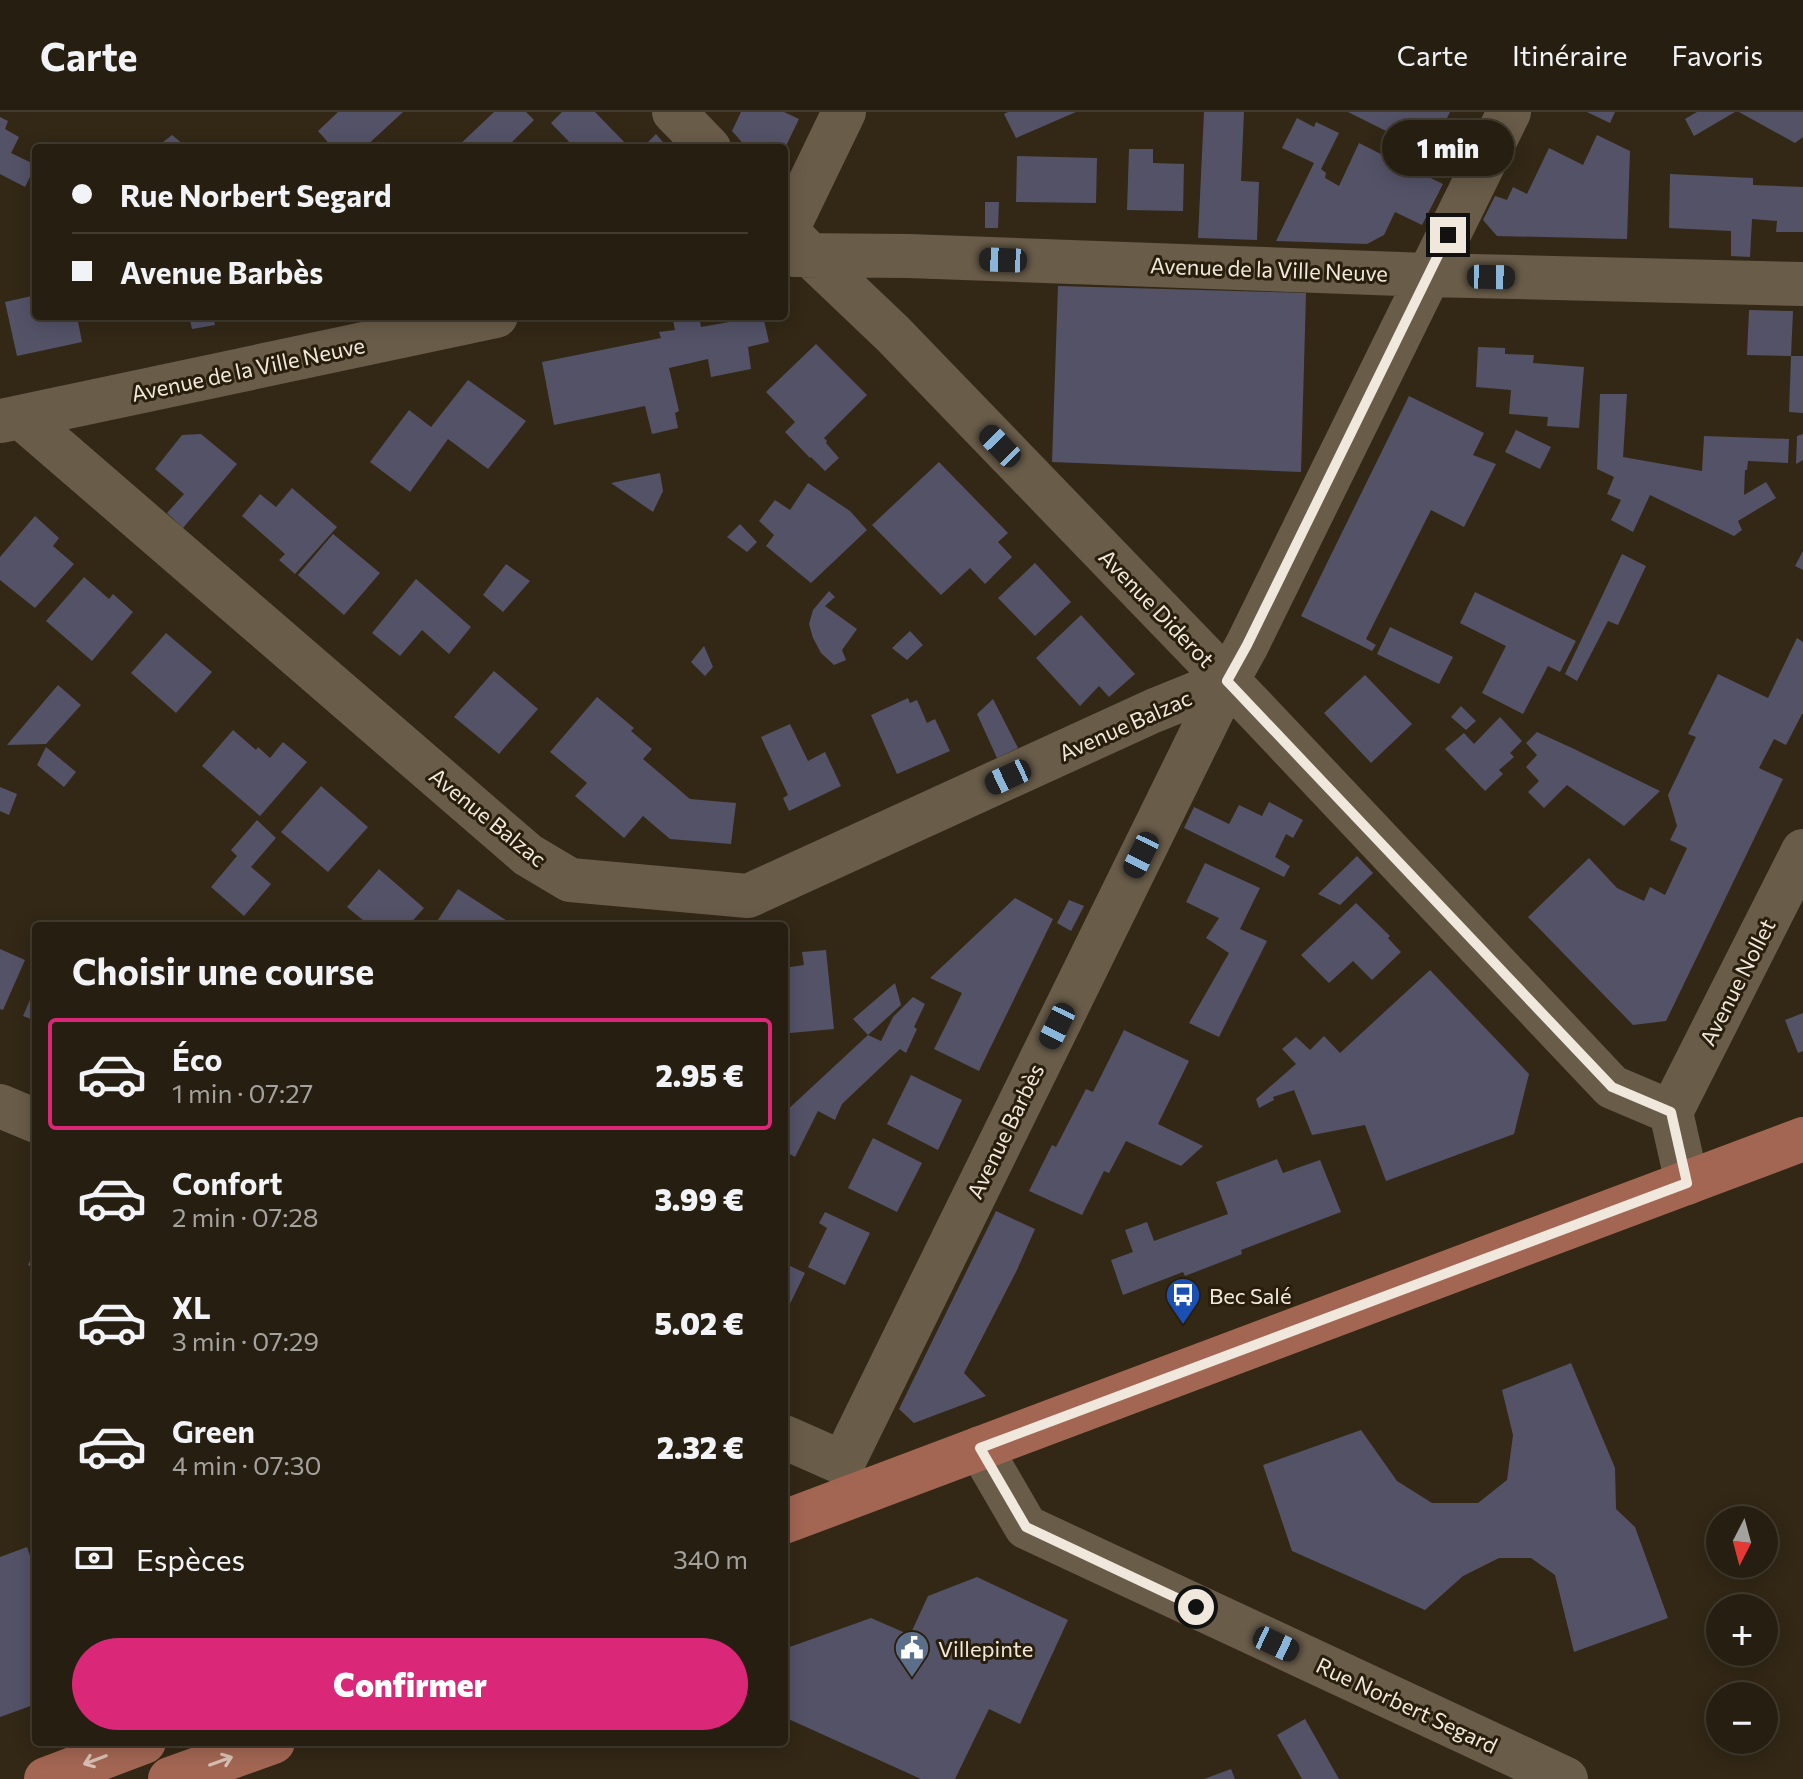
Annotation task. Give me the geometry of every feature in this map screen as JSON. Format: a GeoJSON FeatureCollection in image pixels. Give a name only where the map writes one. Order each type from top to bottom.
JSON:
{"type":"FeatureCollection","features":[{"type":"Feature","properties":{"kind":"main road"},"geometry":{"type":"LineString","coordinates":[[788,1519],[850,1479],[980,1448],[1803,1139]]}},
{"type":"Feature","properties":{"kind":"main road"},"geometry":{"type":"LineString","coordinates":[[46,1779],[133,1746]]}},
{"type":"Feature","properties":{"kind":"main road"},"geometry":{"type":"LineString","coordinates":[[175,1778],[262,1746]]}},
{"type":"Feature","properties":{"kind":"street"},"geometry":{"type":"LineString","coordinates":[[674,112],[705,144]]}},
{"type":"Feature","properties":{"kind":"street"},"geometry":{"type":"LineString","coordinates":[[791,242],[844,112]]}},
{"type":"Feature","properties":{"kind":"street","name":"Avenue Barbès"},"geometry":{"type":"LineString","coordinates":[[850,1479],[1227,681],[1509,112]]}},
{"type":"Feature","properties":{"kind":"street","name":"Avenue de la Ville Neuve"},"geometry":{"type":"LineString","coordinates":[[791,242],[1428,275],[1803,284]]}},
{"type":"Feature","properties":{"kind":"street","name":"Avenue Diderot"},"geometry":{"type":"LineString","coordinates":[[791,242],[904,345],[1612,1087],[1671,1112]]}},
{"type":"Feature","properties":{"kind":"street","name":"Avenue de la Ville Neuve"},"geometry":{"type":"LineString","coordinates":[[10,419],[477,320]]}},
{"type":"Feature","properties":{"kind":"street","name":"Avenue Balzac"},"geometry":{"type":"LineString","coordinates":[[10,419],[528,855],[570,880],[748,896],[1153,711],[1227,681]]}},
{"type":"Feature","properties":{"kind":"street","name":"Avenue Nollet"},"geometry":{"type":"LineString","coordinates":[[1671,1112],[1803,851]]}},
{"type":"Feature","properties":{"kind":"street"},"geometry":{"type":"LineString","coordinates":[[0,1106],[32,1119]]}},
{"type":"Feature","properties":{"kind":"street"},"geometry":{"type":"LineString","coordinates":[[1671,1112],[1687,1183]]}},
{"type":"Feature","properties":{"kind":"street"},"geometry":{"type":"LineString","coordinates":[[788,1440],[850,1479]]}},
{"type":"Feature","properties":{"kind":"street","name":"Rue Norbert Segard"},"geometry":{"type":"LineString","coordinates":[[980,1448],[1026,1527],[1566,1779]]}},
{"type":"Feature","properties":{"kind":"building"},"geometry":{"type":"Polygon","coordinates":[[[338,112],[403,112],[368,144],[329,144],[318,131],[338,112]]]}},
{"type":"Feature","properties":{"kind":"building"},"geometry":{"type":"Polygon","coordinates":[[[494,112],[526,112],[534,120],[510,144],[460,144],[494,112]]]}},
{"type":"Feature","properties":{"kind":"building"},"geometry":{"type":"Polygon","coordinates":[[[562,112],[595,112],[626,144],[571,144],[551,123],[562,112]]]}},
{"type":"Feature","properties":{"kind":"building"},"geometry":{"type":"Polygon","coordinates":[[[741,112],[784,112],[799,119],[787,144],[743,144],[732,131],[741,112]]]}},
{"type":"Feature","properties":{"kind":"building"},"geometry":{"type":"Polygon","coordinates":[[[1076,112],[1016,138],[1004,114],[1076,112]]]}},
{"type":"Feature","properties":{"kind":"building"},"geometry":{"type":"Polygon","coordinates":[[[1204,112],[1244,112],[1241,181],[1259,182],[1257,240],[1198,238],[1204,112]]]}},
{"type":"Feature","properties":{"kind":"building"},"geometry":{"type":"Polygon","coordinates":[[[1348,112],[1450,112],[1430,153],[1424,150],[1417,164],[1416,171],[1443,184],[1422,225],[1395,212],[1384,235],[1367,244],[1276,241],[1314,163],[1282,148],[1297,118],[1314,127],[1316,122],[1339,133],[1321,169],[1326,173],[1325,178],[1339,186],[1359,143],[1387,157],[1398,137],[1348,112]]]}},
{"type":"Feature","properties":{"kind":"building"},"geometry":{"type":"Polygon","coordinates":[[[1587,112],[1615,112],[1610,123],[1587,112]]]}},
{"type":"Feature","properties":{"kind":"building"},"geometry":{"type":"Polygon","coordinates":[[[1697,112],[1735,112],[1694,136],[1685,119],[1697,112]]]}},
{"type":"Feature","properties":{"kind":"building"},"geometry":{"type":"Polygon","coordinates":[[[1739,112],[1803,112],[1803,137],[1795,143],[1739,112]]]}},
{"type":"Feature","properties":{"kind":"building"},"geometry":{"type":"Polygon","coordinates":[[[0,117],[8,121],[5,129],[19,137],[11,153],[32,163],[32,173],[25,187],[0,174],[0,117]]]}},
{"type":"Feature","properties":{"kind":"building"},"geometry":{"type":"Polygon","coordinates":[[[656,134],[665,144],[646,144],[656,134]]]}},
{"type":"Feature","properties":{"kind":"building"},"geometry":{"type":"Polygon","coordinates":[[[172,135],[183,144],[161,144],[172,135]]]}},
{"type":"Feature","properties":{"kind":"building"},"geometry":{"type":"Polygon","coordinates":[[[1597,135],[1630,151],[1627,239],[1497,236],[1483,220],[1495,196],[1507,200],[1513,187],[1527,194],[1549,148],[1583,165],[1597,135]]]}},
{"type":"Feature","properties":{"kind":"building"},"geometry":{"type":"Polygon","coordinates":[[[1129,149],[1153,149],[1153,163],[1184,164],[1183,211],[1127,210],[1129,149]]]}},
{"type":"Feature","properties":{"kind":"building"},"geometry":{"type":"Polygon","coordinates":[[[1017,156],[1097,158],[1096,203],[1016,202],[1017,156]]]}},
{"type":"Feature","properties":{"kind":"building"},"geometry":{"type":"Polygon","coordinates":[[[1670,174],[1753,178],[1753,185],[1803,187],[1803,232],[1776,232],[1777,221],[1752,219],[1750,257],[1731,256],[1731,231],[1669,228],[1670,174]]]}},
{"type":"Feature","properties":{"kind":"building"},"geometry":{"type":"Polygon","coordinates":[[[985,202],[999,202],[998,228],[985,228],[985,202]]]}},
{"type":"Feature","properties":{"kind":"building"},"geometry":{"type":"Polygon","coordinates":[[[1058,286],[1306,293],[1301,472],[1052,462],[1058,286]]]}},
{"type":"Feature","properties":{"kind":"building"},"geometry":{"type":"Polygon","coordinates":[[[32,296],[32,320],[78,320],[82,342],[17,356],[5,302],[32,296]]]}},
{"type":"Feature","properties":{"kind":"building"},"geometry":{"type":"Polygon","coordinates":[[[1749,310],[1793,311],[1791,356],[1747,355],[1749,310]]]}},
{"type":"Feature","properties":{"kind":"building"},"geometry":{"type":"Polygon","coordinates":[[[190,320],[214,320],[215,325],[192,329],[190,320]]]}},
{"type":"Feature","properties":{"kind":"building"},"geometry":{"type":"Polygon","coordinates":[[[673,320],[700,320],[701,327],[740,320],[764,320],[769,342],[748,347],[751,369],[711,377],[708,359],[669,368],[679,411],[675,413],[678,428],[652,434],[645,406],[554,425],[542,362],[661,338],[659,332],[675,330],[673,320]]]}},
{"type":"Feature","properties":{"kind":"building"},"geometry":{"type":"Polygon","coordinates":[[[816,344],[867,395],[824,438],[839,458],[825,471],[785,432],[795,422],[766,392],[816,344]]]}},
{"type":"Feature","properties":{"kind":"building"},"geometry":{"type":"Polygon","coordinates":[[[1478,347],[1505,348],[1505,354],[1534,355],[1533,363],[1584,367],[1579,428],[1547,426],[1548,417],[1509,414],[1511,390],[1476,387],[1478,347]]]}},
{"type":"Feature","properties":{"kind":"building"},"geometry":{"type":"Polygon","coordinates":[[[1791,356],[1803,356],[1803,413],[1789,412],[1791,356]]]}},
{"type":"Feature","properties":{"kind":"building"},"geometry":{"type":"Polygon","coordinates":[[[468,380],[526,421],[488,469],[448,439],[410,492],[370,462],[409,410],[431,427],[468,380]]]}},
{"type":"Feature","properties":{"kind":"building"},"geometry":{"type":"Polygon","coordinates":[[[1600,394],[1627,394],[1623,457],[1702,471],[1704,436],[1789,439],[1788,463],[1748,461],[1745,470],[1744,495],[1766,482],[1776,498],[1738,521],[1742,530],[1734,536],[1650,495],[1633,532],[1611,520],[1621,500],[1607,494],[1614,477],[1597,469],[1600,394]]]}},
{"type":"Feature","properties":{"kind":"building"},"geometry":{"type":"Polygon","coordinates":[[[1409,396],[1484,433],[1473,455],[1496,464],[1464,527],[1431,510],[1366,639],[1376,645],[1372,651],[1301,616],[1409,396]]]}},
{"type":"Feature","properties":{"kind":"building"},"geometry":{"type":"Polygon","coordinates":[[[1516,430],[1551,447],[1540,469],[1505,452],[1516,430]]]}},
{"type":"Feature","properties":{"kind":"building"},"geometry":{"type":"Polygon","coordinates":[[[201,434],[237,464],[183,528],[167,513],[184,494],[155,469],[182,435],[201,434]]]}},
{"type":"Feature","properties":{"kind":"building"},"geometry":{"type":"Polygon","coordinates":[[[1803,434],[1803,460],[1796,464],[1797,436],[1803,434]]]}},
{"type":"Feature","properties":{"kind":"building"},"geometry":{"type":"Polygon","coordinates":[[[939,462],[1008,533],[998,542],[1012,557],[985,584],[970,568],[941,595],[872,525],[939,462]]]}},
{"type":"Feature","properties":{"kind":"building"},"geometry":{"type":"Polygon","coordinates":[[[660,473],[663,491],[653,512],[611,483],[660,473]]]}},
{"type":"Feature","properties":{"kind":"building"},"geometry":{"type":"Polygon","coordinates":[[[808,483],[850,511],[867,530],[811,583],[766,546],[774,535],[759,521],[775,500],[790,510],[808,483]]]}},
{"type":"Feature","properties":{"kind":"building"},"geometry":{"type":"Polygon","coordinates":[[[292,488],[337,527],[295,574],[279,560],[285,554],[242,516],[260,494],[276,507],[292,488]]]}},
{"type":"Feature","properties":{"kind":"building"},"geometry":{"type":"Polygon","coordinates":[[[35,516],[59,538],[53,546],[74,564],[35,608],[0,580],[0,557],[35,516]]]}},
{"type":"Feature","properties":{"kind":"building"},"geometry":{"type":"Polygon","coordinates":[[[740,524],[757,542],[747,552],[727,537],[740,524]]]}},
{"type":"Feature","properties":{"kind":"building"},"geometry":{"type":"Polygon","coordinates":[[[333,534],[380,573],[344,615],[298,575],[333,534]]]}},
{"type":"Feature","properties":{"kind":"building"},"geometry":{"type":"Polygon","coordinates":[[[1803,551],[1803,570],[1795,566],[1803,551]]]}},
{"type":"Feature","properties":{"kind":"building"},"geometry":{"type":"Polygon","coordinates":[[[1622,554],[1646,566],[1618,625],[1608,621],[1577,681],[1565,674],[1622,554]]]}},
{"type":"Feature","properties":{"kind":"building"},"geometry":{"type":"Polygon","coordinates":[[[1035,563],[1071,602],[1035,636],[998,598],[1035,563]]]}},
{"type":"Feature","properties":{"kind":"building"},"geometry":{"type":"Polygon","coordinates":[[[506,564],[530,581],[503,612],[483,595],[506,564]]]}},
{"type":"Feature","properties":{"kind":"building"},"geometry":{"type":"Polygon","coordinates":[[[84,577],[109,599],[113,594],[133,612],[92,661],[46,621],[84,577]]]}},
{"type":"Feature","properties":{"kind":"building"},"geometry":{"type":"Polygon","coordinates":[[[416,579],[471,627],[449,654],[422,630],[400,656],[372,633],[416,579]]]}},
{"type":"Feature","properties":{"kind":"building"},"geometry":{"type":"Polygon","coordinates":[[[829,591],[835,597],[825,606],[857,629],[842,650],[846,660],[834,665],[821,653],[809,624],[813,610],[829,591]]]}},
{"type":"Feature","properties":{"kind":"building"},"geometry":{"type":"Polygon","coordinates":[[[1475,592],[1576,641],[1560,672],[1548,666],[1523,714],[1482,693],[1506,646],[1460,623],[1475,592]]]}},
{"type":"Feature","properties":{"kind":"building"},"geometry":{"type":"Polygon","coordinates":[[[1081,615],[1135,674],[1109,697],[1099,686],[1080,706],[1036,658],[1081,615]]]}},
{"type":"Feature","properties":{"kind":"building"},"geometry":{"type":"Polygon","coordinates":[[[1390,627],[1453,657],[1439,684],[1377,654],[1390,627]]]}},
{"type":"Feature","properties":{"kind":"building"},"geometry":{"type":"Polygon","coordinates":[[[910,631],[923,645],[907,660],[892,648],[910,631]]]}},
{"type":"Feature","properties":{"kind":"building"},"geometry":{"type":"Polygon","coordinates":[[[166,633],[212,672],[176,713],[131,673],[166,633]]]}},
{"type":"Feature","properties":{"kind":"building"},"geometry":{"type":"Polygon","coordinates":[[[1797,638],[1803,642],[1803,714],[1786,745],[1774,739],[1759,768],[1783,779],[1666,1021],[1633,1025],[1528,917],[1589,858],[1617,888],[1644,901],[1650,887],[1665,895],[1687,848],[1670,840],[1677,826],[1668,795],[1696,737],[1688,734],[1718,674],[1768,698],[1797,638]]]}},
{"type":"Feature","properties":{"kind":"building"},"geometry":{"type":"Polygon","coordinates":[[[704,646],[713,667],[705,676],[691,662],[704,646]]]}},
{"type":"Feature","properties":{"kind":"building"},"geometry":{"type":"Polygon","coordinates":[[[494,671],[538,709],[499,754],[454,717],[494,671]]]}},
{"type":"Feature","properties":{"kind":"building"},"geometry":{"type":"Polygon","coordinates":[[[1365,675],[1412,724],[1371,763],[1324,713],[1365,675]]]}},
{"type":"Feature","properties":{"kind":"building"},"geometry":{"type":"Polygon","coordinates":[[[58,685],[81,705],[46,744],[7,745],[58,685]]]}},
{"type":"Feature","properties":{"kind":"building"},"geometry":{"type":"Polygon","coordinates":[[[597,697],[634,728],[631,731],[652,749],[643,759],[690,799],[736,803],[731,844],[670,839],[643,816],[624,838],[575,796],[587,783],[550,752],[597,697]]]}},
{"type":"Feature","properties":{"kind":"building"},"geometry":{"type":"Polygon","coordinates":[[[908,698],[910,703],[917,700],[927,723],[935,719],[950,751],[897,774],[871,715],[908,698]]]}},
{"type":"Feature","properties":{"kind":"building"},"geometry":{"type":"Polygon","coordinates":[[[993,699],[1018,748],[997,758],[977,714],[993,699]]]}},
{"type":"Feature","properties":{"kind":"building"},"geometry":{"type":"Polygon","coordinates":[[[1461,706],[1476,721],[1466,730],[1451,717],[1461,706]]]}},
{"type":"Feature","properties":{"kind":"building"},"geometry":{"type":"Polygon","coordinates":[[[1500,717],[1522,741],[1510,753],[1514,757],[1499,770],[1503,774],[1485,791],[1445,749],[1464,733],[1474,744],[1500,717]]]}},
{"type":"Feature","properties":{"kind":"building"},"geometry":{"type":"Polygon","coordinates":[[[790,724],[808,761],[825,752],[841,786],[789,811],[783,798],[788,795],[761,737],[790,724]]]}},
{"type":"Feature","properties":{"kind":"building"},"geometry":{"type":"Polygon","coordinates":[[[233,730],[270,758],[283,742],[307,762],[260,816],[202,766],[233,730]]]}},
{"type":"Feature","properties":{"kind":"building"},"geometry":{"type":"Polygon","coordinates":[[[1537,732],[1660,791],[1624,826],[1567,785],[1544,808],[1528,792],[1539,781],[1526,767],[1537,755],[1526,743],[1537,732]]]}},
{"type":"Feature","properties":{"kind":"building"},"geometry":{"type":"Polygon","coordinates":[[[46,747],[76,772],[64,787],[37,765],[46,747]]]}},
{"type":"Feature","properties":{"kind":"building"},"geometry":{"type":"Polygon","coordinates":[[[321,786],[368,827],[328,872],[281,832],[321,786]]]}},
{"type":"Feature","properties":{"kind":"building"},"geometry":{"type":"Polygon","coordinates":[[[0,787],[17,794],[9,815],[0,811],[0,787]]]}},
{"type":"Feature","properties":{"kind":"building"},"geometry":{"type":"Polygon","coordinates":[[[1269,802],[1303,820],[1293,838],[1286,834],[1275,857],[1290,866],[1284,877],[1184,828],[1194,807],[1229,824],[1239,805],[1262,816],[1269,802]]]}},
{"type":"Feature","properties":{"kind":"building"},"geometry":{"type":"Polygon","coordinates":[[[257,820],[276,838],[251,867],[271,884],[244,916],[211,887],[237,856],[231,850],[257,820]]]}},
{"type":"Feature","properties":{"kind":"building"},"geometry":{"type":"Polygon","coordinates":[[[1357,856],[1373,873],[1340,905],[1318,894],[1357,856]]]}},
{"type":"Feature","properties":{"kind":"building"},"geometry":{"type":"Polygon","coordinates":[[[1205,863],[1260,888],[1240,929],[1267,941],[1219,1037],[1189,1023],[1229,953],[1206,938],[1219,918],[1186,902],[1205,863]]]}},
{"type":"Feature","properties":{"kind":"building"},"geometry":{"type":"Polygon","coordinates":[[[379,869],[424,908],[412,922],[365,922],[347,907],[379,869]]]}},
{"type":"Feature","properties":{"kind":"building"},"geometry":{"type":"Polygon","coordinates":[[[458,889],[509,922],[437,922],[458,889]]]}},
{"type":"Feature","properties":{"kind":"building"},"geometry":{"type":"Polygon","coordinates":[[[1015,898],[1053,919],[979,1071],[934,1049],[962,993],[930,978],[1015,898]]]}},
{"type":"Feature","properties":{"kind":"building"},"geometry":{"type":"Polygon","coordinates":[[[1069,900],[1084,906],[1071,931],[1057,923],[1069,900]]]}},
{"type":"Feature","properties":{"kind":"building"},"geometry":{"type":"Polygon","coordinates":[[[1356,903],[1390,936],[1388,938],[1401,952],[1372,980],[1353,961],[1329,983],[1301,955],[1356,903]]]}},
{"type":"Feature","properties":{"kind":"building"},"geometry":{"type":"Polygon","coordinates":[[[0,949],[25,960],[3,1010],[0,1009],[0,949]]]}},
{"type":"Feature","properties":{"kind":"building"},"geometry":{"type":"Polygon","coordinates":[[[826,950],[834,1029],[790,1033],[788,967],[804,965],[802,952],[826,950]]]}},
{"type":"Feature","properties":{"kind":"building"},"geometry":{"type":"Polygon","coordinates":[[[1430,970],[1529,1074],[1514,1134],[1386,1181],[1365,1125],[1312,1135],[1294,1090],[1273,1097],[1274,1100],[1259,1108],[1256,1099],[1296,1064],[1282,1049],[1296,1037],[1310,1050],[1324,1036],[1340,1053],[1430,970]]]}},
{"type":"Feature","properties":{"kind":"building"},"geometry":{"type":"Polygon","coordinates":[[[895,983],[901,1005],[868,1035],[853,1019],[895,983]]]}},
{"type":"Feature","properties":{"kind":"building"},"geometry":{"type":"Polygon","coordinates":[[[32,995],[32,1019],[23,1016],[32,995]]]}},
{"type":"Feature","properties":{"kind":"building"},"geometry":{"type":"Polygon","coordinates":[[[913,997],[925,1004],[906,1053],[900,1049],[842,1104],[835,1120],[818,1111],[795,1157],[788,1153],[788,1109],[868,1035],[881,1041],[893,1017],[913,997]]]}},
{"type":"Feature","properties":{"kind":"building"},"geometry":{"type":"Polygon","coordinates":[[[1803,1013],[1803,1051],[1798,1053],[1785,1020],[1803,1013]]]}},
{"type":"Feature","properties":{"kind":"building"},"geometry":{"type":"Polygon","coordinates":[[[1124,1030],[1189,1061],[1158,1124],[1203,1146],[1181,1166],[1126,1141],[1109,1173],[1104,1171],[1082,1215],[1029,1191],[1086,1089],[1093,1092],[1124,1030]]]}},
{"type":"Feature","properties":{"kind":"building"},"geometry":{"type":"Polygon","coordinates":[[[911,1075],[962,1100],[938,1150],[887,1124],[911,1075]]]}},
{"type":"Feature","properties":{"kind":"building"},"geometry":{"type":"Polygon","coordinates":[[[873,1138],[922,1163],[897,1212],[848,1188],[873,1138]]]}},
{"type":"Feature","properties":{"kind":"building"},"geometry":{"type":"Polygon","coordinates":[[[1277,1159],[1283,1173],[1320,1160],[1341,1212],[1241,1250],[1242,1254],[1185,1276],[1183,1272],[1123,1295],[1111,1260],[1133,1252],[1125,1230],[1147,1222],[1154,1241],[1228,1214],[1216,1182],[1277,1159]]]}},
{"type":"Feature","properties":{"kind":"building"},"geometry":{"type":"Polygon","coordinates":[[[996,1211],[1035,1229],[964,1373],[986,1396],[914,1423],[899,1409],[996,1211]]]}},
{"type":"Feature","properties":{"kind":"building"},"geometry":{"type":"Polygon","coordinates":[[[825,1212],[870,1233],[845,1285],[808,1267],[827,1228],[819,1223],[825,1212]]]}},
{"type":"Feature","properties":{"kind":"building"},"geometry":{"type":"Polygon","coordinates":[[[788,1265],[805,1273],[788,1308],[788,1265]]]}},
{"type":"Feature","properties":{"kind":"building"},"geometry":{"type":"Polygon","coordinates":[[[1571,1363],[1615,1468],[1616,1509],[1635,1527],[1668,1618],[1574,1652],[1555,1575],[1531,1558],[1499,1558],[1463,1576],[1425,1610],[1292,1551],[1263,1465],[1361,1430],[1397,1481],[1432,1503],[1478,1503],[1507,1480],[1513,1435],[1502,1390],[1571,1363]]]}},
{"type":"Feature","properties":{"kind":"building"},"geometry":{"type":"Polygon","coordinates":[[[27,1547],[32,1561],[32,1705],[0,1717],[0,1557],[27,1547]]]}},
{"type":"Feature","properties":{"kind":"building","name":"Villepinte"},"geometry":{"type":"Polygon","coordinates":[[[977,1577],[1068,1620],[1020,1724],[989,1709],[955,1779],[921,1779],[788,1719],[788,1648],[871,1618],[910,1635],[928,1596],[977,1577]]]}},
{"type":"Feature","properties":{"kind":"building"},"geometry":{"type":"Polygon","coordinates":[[[1305,1719],[1339,1779],[1302,1779],[1277,1735],[1305,1719]]]}},
{"type":"Feature","properties":{"kind":"building"},"geometry":{"type":"Polygon","coordinates":[[[1231,1769],[1235,1779],[1204,1779],[1231,1769]]]}},
{"type":"Feature","properties":{"kind":"place","name":"Bec Salé"},"geometry":{"type":"Point","coordinates":[1183,1326]}},
{"type":"Feature","properties":{"kind":"place","name":"Villepinte"},"geometry":{"type":"Point","coordinates":[912,1679]}},
{"type":"Feature","properties":{"kind":"route"},"geometry":{"type":"LineString","coordinates":[[1196,1607],[1026,1527],[980,1448],[1687,1183],[1671,1112],[1612,1087],[1227,681],[1448,235]]}}]}
